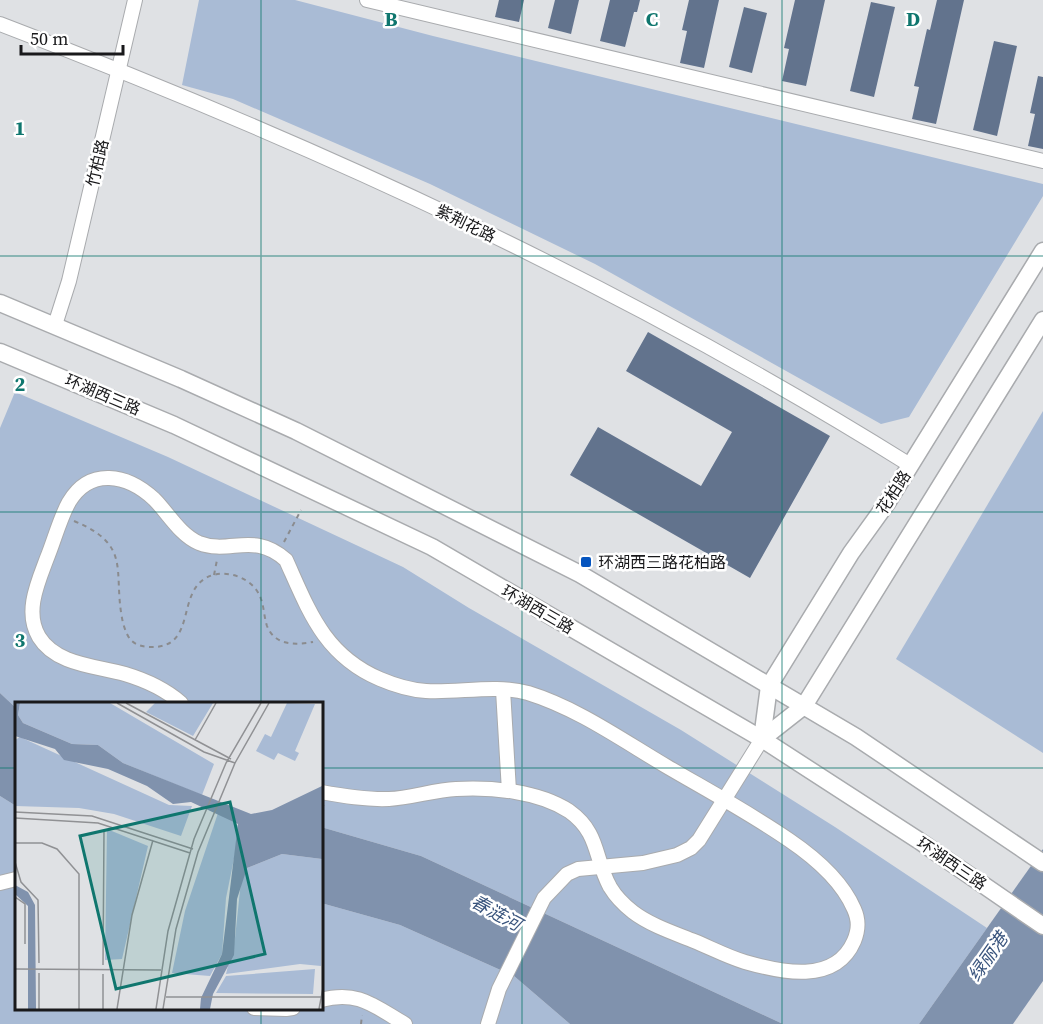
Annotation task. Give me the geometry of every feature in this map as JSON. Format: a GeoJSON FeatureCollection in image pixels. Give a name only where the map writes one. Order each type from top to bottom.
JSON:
{"type":"FeatureCollection","features":[{"type":"Feature","properties":{"kind":"main road","name":"花柏路"},"geometry":{"type":"LineString","coordinates":[[762,739],[769,686],[1043,251]]}},
{"type":"Feature","properties":{"kind":"main road"},"geometry":{"type":"LineString","coordinates":[[0,303],[296,431],[580,574],[856,737],[1043,863]]}},
{"type":"Feature","properties":{"kind":"main road"},"geometry":{"type":"LineString","coordinates":[[762,739],[804,706],[1043,320]]}},
{"type":"Feature","properties":{"kind":"main road","name":"环湖西三路"},"geometry":{"type":"LineString","coordinates":[[0,352],[174,425],[432,547],[762,739],[1043,926]]}},
{"type":"Feature","properties":{"kind":"street","name":"竹柏路"},"geometry":{"type":"LineString","coordinates":[[55,325],[69,281],[135,0]]}},
{"type":"Feature","properties":{"kind":"street"},"geometry":{"type":"LineString","coordinates":[[368,0],[1043,161]]}},
{"type":"Feature","properties":{"kind":"street","name":"紫荆花路"},"geometry":{"type":"LineString","coordinates":[[0,24],[119,69],[297,144],[472,225],[606,292],[731,360],[910,465]]}},
{"type":"Feature","properties":{"kind":"street"},"geometry":{"type":"LineString","coordinates":[[180,702],[154,684],[124,674],[78,664],[55,652],[39,637],[33,620],[33,596],[69,502],[83,486],[98,478],[118,478],[136,485],[154,499],[183,532],[196,542],[206,545],[257,544],[278,552],[286,560],[325,638],[337,652],[362,671],[394,685],[423,691],[503,690],[523,692],[554,703],[789,840],[821,865],[848,896],[858,919],[856,935],[850,950],[834,964],[814,972],[789,972],[741,961],[634,914],[616,898],[608,884],[593,838],[583,823],[567,810],[541,798],[509,791],[456,789],[390,799],[347,797],[324,793]]}},
{"type":"Feature","properties":{"kind":"street"},"geometry":{"type":"LineString","coordinates":[[503,690],[509,791]]}},
{"type":"Feature","properties":{"kind":"street"},"geometry":{"type":"LineString","coordinates":[[488,1024],[499,989],[544,898],[567,874],[578,869],[643,863],[677,855],[691,848],[699,840],[762,739]]}},
{"type":"Feature","properties":{"kind":"street"},"geometry":{"type":"LineString","coordinates":[[0,883],[15,879]]}},
{"type":"Feature","properties":{"kind":"street"},"geometry":{"type":"LineString","coordinates":[[322,1000],[335,996],[352,996],[364,1000],[405,1024]]}},
{"type":"Feature","properties":{"kind":"path"},"geometry":{"type":"LineString","coordinates":[[278,552],[301,510]]}},
{"type":"Feature","properties":{"kind":"path"},"geometry":{"type":"LineString","coordinates":[[63,517],[106,539],[114,550],[119,569],[120,609],[123,623],[129,639],[138,646],[167,645],[179,635],[191,592],[202,579],[214,574],[226,573],[240,577],[261,597],[272,636],[285,643],[300,645],[325,638]]}},
{"type":"Feature","properties":{"kind":"path"},"geometry":{"type":"LineString","coordinates":[[322,814],[324,793]]}},
{"type":"Feature","properties":{"kind":"shaded area"},"geometry":{"type":"Polygon","coordinates":[[[199,0],[295,0],[433,36],[1043,184],[1043,196],[909,417],[881,424],[595,264],[430,184],[233,99],[182,85],[199,0]]]}},
{"type":"Feature","properties":{"kind":"shaded area"},"geometry":{"type":"Polygon","coordinates":[[[15,392],[168,457],[403,567],[469,608],[681,730],[835,827],[987,928],[919,1024],[783,1024],[421,856],[322,827],[322,702],[15,702],[15,707],[0,693],[0,428],[15,392]]]}},
{"type":"Feature","properties":{"kind":"shaded area"},"geometry":{"type":"Polygon","coordinates":[[[1043,411],[1043,753],[896,659],[1043,411]]]}},
{"type":"Feature","properties":{"kind":"shaded area"},"geometry":{"type":"Polygon","coordinates":[[[0,796],[15,805],[15,1009],[322,1009],[322,903],[400,925],[514,976],[570,1024],[0,1024],[0,796]]]}},
{"type":"Feature","properties":{"kind":"water"},"geometry":{"type":"Polygon","coordinates":[[[0,693],[15,707],[15,805],[0,796],[0,693]]]}},
{"type":"Feature","properties":{"kind":"water","name":"春涟河"},"geometry":{"type":"Polygon","coordinates":[[[322,827],[421,856],[783,1024],[570,1024],[514,976],[400,925],[322,903],[322,827]]]}},
{"type":"Feature","properties":{"kind":"water","name":"绿丽港"},"geometry":{"type":"Polygon","coordinates":[[[1043,849],[1043,981],[1013,1024],[919,1024],[1043,849]]]}},
{"type":"Feature","properties":{"kind":"building"},"geometry":{"type":"Polygon","coordinates":[[[499,0],[524,0],[519,22],[495,17],[499,0]]]}},
{"type":"Feature","properties":{"kind":"building"},"geometry":{"type":"Polygon","coordinates":[[[555,0],[579,0],[571,34],[548,28],[555,0]]]}},
{"type":"Feature","properties":{"kind":"building"},"geometry":{"type":"Polygon","coordinates":[[[610,0],[640,0],[637,12],[634,12],[625,47],[600,41],[610,0]]]}},
{"type":"Feature","properties":{"kind":"building"},"geometry":{"type":"Polygon","coordinates":[[[689,0],[719,0],[704,68],[680,63],[687,31],[682,30],[689,0]]]}},
{"type":"Feature","properties":{"kind":"building"},"geometry":{"type":"Polygon","coordinates":[[[795,0],[825,0],[806,86],[782,81],[789,49],[784,48],[795,0]]]}},
{"type":"Feature","properties":{"kind":"building"},"geometry":{"type":"Polygon","coordinates":[[[937,0],[964,0],[936,124],[912,119],[919,87],[914,86],[927,29],[930,30],[937,0]]]}},
{"type":"Feature","properties":{"kind":"building"},"geometry":{"type":"Polygon","coordinates":[[[871,2],[895,7],[874,97],[850,91],[871,2]]]}},
{"type":"Feature","properties":{"kind":"building"},"geometry":{"type":"Polygon","coordinates":[[[744,7],[767,13],[752,73],[729,67],[744,7]]]}},
{"type":"Feature","properties":{"kind":"building"},"geometry":{"type":"Polygon","coordinates":[[[994,41],[1017,46],[997,136],[973,130],[994,41]]]}},
{"type":"Feature","properties":{"kind":"building"},"geometry":{"type":"Polygon","coordinates":[[[1038,76],[1043,77],[1043,149],[1028,146],[1035,114],[1030,113],[1038,76]]]}},
{"type":"Feature","properties":{"kind":"building"},"geometry":{"type":"Polygon","coordinates":[[[648,332],[830,436],[750,578],[570,475],[598,427],[701,486],[732,432],[626,371],[648,332]]]}},
{"type":"Feature","properties":{"kind":"place","name":"环湖西三路花柏路"},"geometry":{"type":"Point","coordinates":[586,562]}}]}
